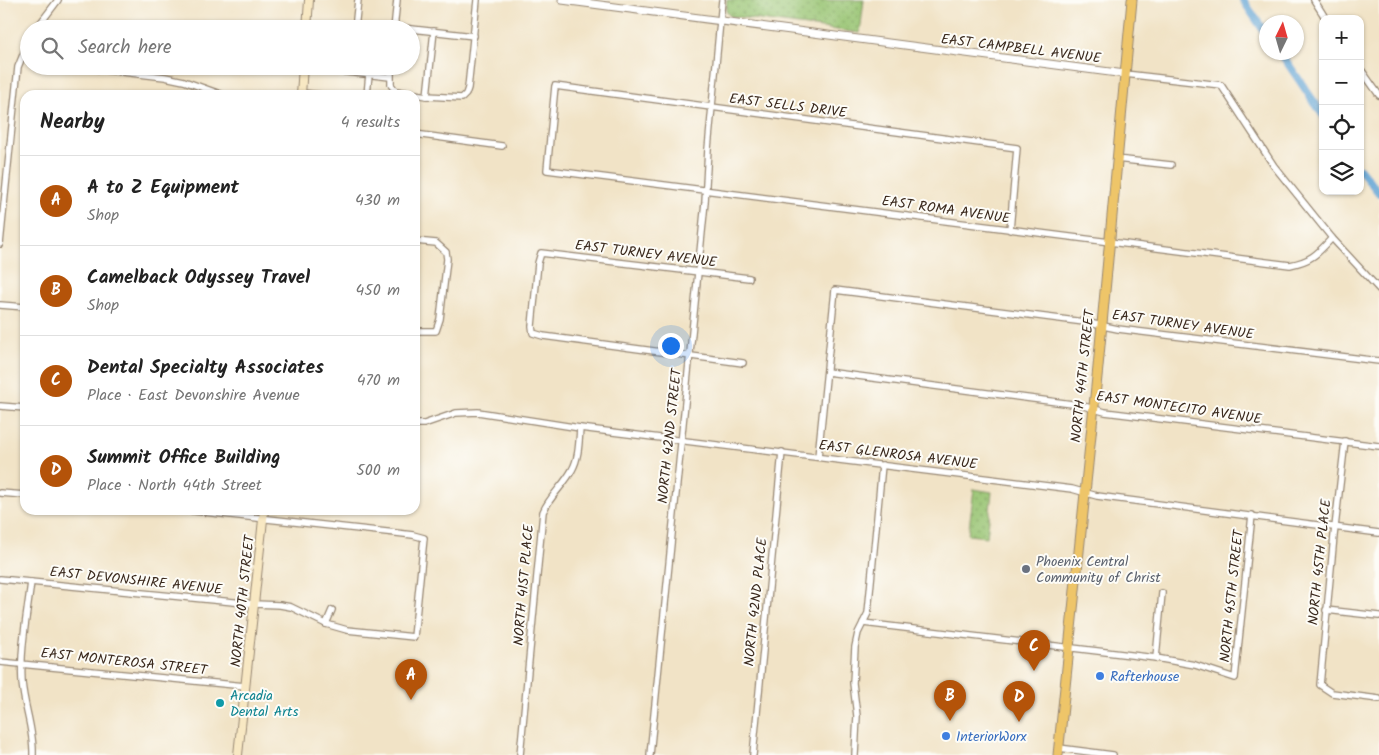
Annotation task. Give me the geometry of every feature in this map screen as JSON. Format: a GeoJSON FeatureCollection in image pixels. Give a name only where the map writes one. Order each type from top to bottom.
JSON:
{"type":"FeatureCollection","features":[{"type":"Feature","properties":{"kind":"main road"},"geometry":{"type":"LineString","coordinates":[[307,20],[310,0]]}},
{"type":"Feature","properties":{"kind":"main road","name":"NORTH 44TH STREET"},"geometry":{"type":"LineString","coordinates":[[1058,752],[1132,0]]}},
{"type":"Feature","properties":{"kind":"main road"},"geometry":{"type":"LineString","coordinates":[[301,90],[302,75]]}},
{"type":"Feature","properties":{"kind":"main road","name":"NORTH 40TH STREET"},"geometry":{"type":"LineString","coordinates":[[238,755],[263,515]]}},
{"type":"Feature","properties":{"kind":"street"},"geometry":{"type":"LineString","coordinates":[[43,20],[58,0]]}},
{"type":"Feature","properties":{"kind":"street"},"geometry":{"type":"LineString","coordinates":[[356,20],[358,0]]}},
{"type":"Feature","properties":{"kind":"street"},"geometry":{"type":"LineString","coordinates":[[395,20],[397,0]]}},
{"type":"Feature","properties":{"kind":"street"},"geometry":{"type":"LineString","coordinates":[[420,95],[462,98],[466,94],[470,75],[477,0]]}},
{"type":"Feature","properties":{"kind":"street","name":"EAST CAMPBELL AVENUE"},"geometry":{"type":"LineString","coordinates":[[562,0],[1221,85],[1274,166],[1332,238],[1379,289]]}},
{"type":"Feature","properties":{"kind":"street","name":"NORTH 42ND STREET"},"geometry":{"type":"LineString","coordinates":[[650,755],[698,272],[722,0]]}},
{"type":"Feature","properties":{"kind":"street"},"geometry":{"type":"LineString","coordinates":[[1314,0],[1323,15]]}},
{"type":"Feature","properties":{"kind":"street"},"geometry":{"type":"LineString","coordinates":[[420,30],[474,36]]}},
{"type":"Feature","properties":{"kind":"street"},"geometry":{"type":"LineString","coordinates":[[427,96],[434,31]]}},
{"type":"Feature","properties":{"kind":"street"},"geometry":{"type":"LineString","coordinates":[[0,244],[14,96],[20,63]]}},
{"type":"Feature","properties":{"kind":"street"},"geometry":{"type":"LineString","coordinates":[[1364,73],[1379,94]]}},
{"type":"Feature","properties":{"kind":"street"},"geometry":{"type":"LineString","coordinates":[[148,75],[184,81],[209,90]]}},
{"type":"Feature","properties":{"kind":"street"},"geometry":{"type":"LineString","coordinates":[[366,90],[368,75]]}},
{"type":"Feature","properties":{"kind":"street"},"geometry":{"type":"LineString","coordinates":[[375,75],[390,77],[391,85],[396,90]]}},
{"type":"Feature","properties":{"kind":"street","name":"EAST SELLS DRIVE"},"geometry":{"type":"LineString","coordinates":[[547,170],[555,86],[1017,148],[1010,230]]}},
{"type":"Feature","properties":{"kind":"street"},"geometry":{"type":"LineString","coordinates":[[420,135],[502,146]]}},
{"type":"Feature","properties":{"kind":"street"},"geometry":{"type":"LineString","coordinates":[[1116,159],[1171,165]]}},
{"type":"Feature","properties":{"kind":"street","name":"EAST ROMA AVENUE"},"geometry":{"type":"LineString","coordinates":[[547,170],[1290,265],[1314,258],[1332,238]]}},
{"type":"Feature","properties":{"kind":"street"},"geometry":{"type":"LineString","coordinates":[[420,241],[436,243],[446,252],[447,259],[440,319],[436,331],[420,331]]}},
{"type":"Feature","properties":{"kind":"street","name":"EAST TURNEY AVENUE"},"geometry":{"type":"LineString","coordinates":[[690,355],[543,336],[533,333],[538,263],[541,253],[749,278]]}},
{"type":"Feature","properties":{"kind":"street","name":"EAST TURNEY AVENUE"},"geometry":{"type":"LineString","coordinates":[[827,372],[835,290],[1084,322],[1148,333],[1379,361]]}},
{"type":"Feature","properties":{"kind":"street"},"geometry":{"type":"LineString","coordinates":[[0,305],[20,307]]}},
{"type":"Feature","properties":{"kind":"street"},"geometry":{"type":"LineString","coordinates":[[690,355],[742,363]]}},
{"type":"Feature","properties":{"kind":"street"},"geometry":{"type":"LineString","coordinates":[[818,457],[827,372]]}},
{"type":"Feature","properties":{"kind":"street","name":"EAST MONTECITO AVENUE"},"geometry":{"type":"LineString","coordinates":[[827,372],[1080,405],[1105,412],[1379,446]]}},
{"type":"Feature","properties":{"kind":"street"},"geometry":{"type":"LineString","coordinates":[[0,406],[20,408]]}},
{"type":"Feature","properties":{"kind":"street","name":"EAST GLENROSA AVENUE"},"geometry":{"type":"LineString","coordinates":[[420,424],[456,414],[478,412],[580,428],[1072,489],[1084,493],[1277,521],[1379,533]]}},
{"type":"Feature","properties":{"kind":"street","name":"NORTH 41ST PLACE"},"geometry":{"type":"LineString","coordinates":[[520,755],[542,512],[572,470],[576,459],[580,428]]}},
{"type":"Feature","properties":{"kind":"street","name":"NORTH 45TH PLACE"},"geometry":{"type":"LineString","coordinates":[[1345,441],[1326,610],[1320,685],[1332,693],[1379,699]]}},
{"type":"Feature","properties":{"kind":"street","name":"NORTH 42ND PLACE"},"geometry":{"type":"LineString","coordinates":[[752,755],[782,452]]}},
{"type":"Feature","properties":{"kind":"street"},"geometry":{"type":"LineString","coordinates":[[854,755],[857,716],[853,683],[855,656],[858,633],[868,613],[882,465]]}},
{"type":"Feature","properties":{"kind":"street"},"geometry":{"type":"LineString","coordinates":[[0,493],[20,495]]}},
{"type":"Feature","properties":{"kind":"street","name":"EAST DEVONSHIRE AVENUE"},"geometry":{"type":"LineString","coordinates":[[0,579],[254,604],[280,604],[291,607],[326,624],[347,630],[414,637],[424,538],[270,515]]}},
{"type":"Feature","properties":{"kind":"street","name":"NORTH 45TH STREET"},"geometry":{"type":"LineString","coordinates":[[1156,658],[1195,665],[1235,678],[1252,516]]}},
{"type":"Feature","properties":{"kind":"street"},"geometry":{"type":"LineString","coordinates":[[31,582],[22,664],[24,698],[32,738],[33,755]]}},
{"type":"Feature","properties":{"kind":"street"},"geometry":{"type":"LineString","coordinates":[[863,623],[1156,658],[1162,593]]}},
{"type":"Feature","properties":{"kind":"street"},"geometry":{"type":"LineString","coordinates":[[326,624],[332,610]]}},
{"type":"Feature","properties":{"kind":"street"},"geometry":{"type":"LineString","coordinates":[[1326,610],[1379,616]]}},
{"type":"Feature","properties":{"kind":"street","name":"EAST MONTEROSA STREET"},"geometry":{"type":"LineString","coordinates":[[0,662],[245,686]]}},
{"type":"Feature","properties":{"kind":"street"},"geometry":{"type":"LineString","coordinates":[[1058,752],[1113,755]]}},
{"type":"Feature","properties":{"kind":"green space"},"geometry":{"type":"Polygon","coordinates":[[[727,0],[864,0],[860,33],[730,16],[726,11],[727,0]]]}},
{"type":"Feature","properties":{"kind":"green space"},"geometry":{"type":"Polygon","coordinates":[[[974,489],[992,492],[987,537],[968,535],[974,489]]]}},
{"type":"Feature","properties":{"kind":"waterway"},"geometry":{"type":"LineString","coordinates":[[1243,0],[1259,24]]}},
{"type":"Feature","properties":{"kind":"waterway"},"geometry":{"type":"LineString","coordinates":[[1285,60],[1319,109]]}},
{"type":"Feature","properties":{"kind":"waterway"},"geometry":{"type":"LineString","coordinates":[[1364,174],[1379,193]]}},
{"type":"Feature","properties":{"kind":"place","name":"Phoenix Central Community of Christ"},"geometry":{"type":"Point","coordinates":[1026,569]}},
{"type":"Feature","properties":{"kind":"place","name":"Dental Specialty Associates"},"geometry":{"type":"Point","coordinates":[1034,671]}},
{"type":"Feature","properties":{"kind":"place","name":"Rafterhouse"},"geometry":{"type":"Point","coordinates":[1100,676]}},
{"type":"Feature","properties":{"kind":"place","name":"A to Z Equipment"},"geometry":{"type":"Point","coordinates":[411,700]}},
{"type":"Feature","properties":{"kind":"place","name":"Arcadia Dental Arts"},"geometry":{"type":"Point","coordinates":[220,703]}},
{"type":"Feature","properties":{"kind":"place","name":"Camelback Odyssey Travel"},"geometry":{"type":"Point","coordinates":[950,721]}},
{"type":"Feature","properties":{"kind":"place","name":"Summit Office Building"},"geometry":{"type":"Point","coordinates":[1019,722]}},
{"type":"Feature","properties":{"kind":"place","name":"InteriorWorx"},"geometry":{"type":"Point","coordinates":[946,736]}}]}
